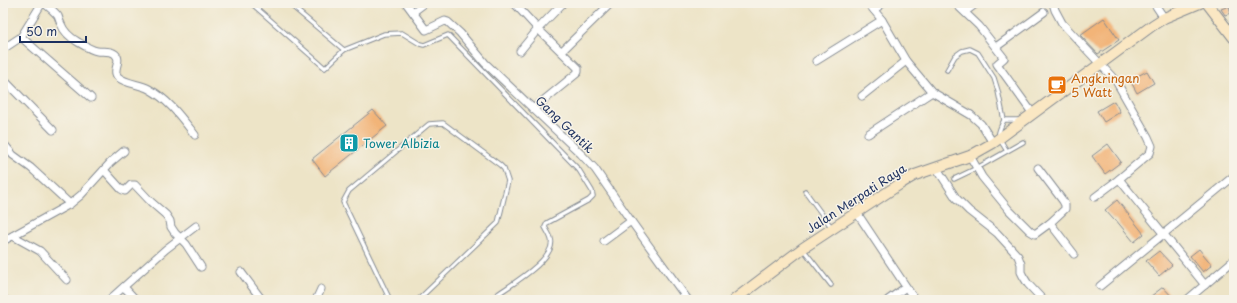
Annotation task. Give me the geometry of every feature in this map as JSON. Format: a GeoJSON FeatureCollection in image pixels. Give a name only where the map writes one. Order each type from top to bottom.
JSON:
{"type":"FeatureCollection","features":[{"type":"Feature","properties":{"kind":"main road","name":"Jalan Merpati Raya"},"geometry":{"type":"LineString","coordinates":[[734,300],[803,248],[903,182],[915,175],[970,156],[996,141],[1164,18],[1200,3]]}},
{"type":"Feature","properties":{"kind":"main road"},"geometry":{"type":"LineString","coordinates":[[1207,3],[1234,38]]}},
{"type":"Feature","properties":{"kind":"street"},"geometry":{"type":"LineString","coordinates":[[3,49],[21,37],[43,3],[57,15],[68,34],[78,42],[97,51],[114,53],[118,60],[116,74],[118,77],[148,88],[162,97],[175,109],[195,135]]}},
{"type":"Feature","properties":{"kind":"street","name":"Gang Gantik"},"geometry":{"type":"LineString","coordinates":[[406,3],[426,30],[445,21],[448,22],[460,33],[486,63],[581,154],[595,169],[630,221],[688,300]]}},
{"type":"Feature","properties":{"kind":"street"},"geometry":{"type":"LineString","coordinates":[[413,12],[425,3]]}},
{"type":"Feature","properties":{"kind":"street"},"geometry":{"type":"LineString","coordinates":[[514,3],[578,68],[578,72],[533,109]]}},
{"type":"Feature","properties":{"kind":"street"},"geometry":{"type":"LineString","coordinates":[[520,51],[538,29],[563,3]]}},
{"type":"Feature","properties":{"kind":"street"},"geometry":{"type":"LineString","coordinates":[[562,51],[610,3]]}},
{"type":"Feature","properties":{"kind":"street"},"geometry":{"type":"LineString","coordinates":[[868,3],[882,20],[906,61],[932,92],[971,115],[996,141]]}},
{"type":"Feature","properties":{"kind":"street"},"geometry":{"type":"LineString","coordinates":[[874,10],[883,3]]}},
{"type":"Feature","properties":{"kind":"street"},"geometry":{"type":"LineString","coordinates":[[955,3],[979,26],[1004,58],[997,64],[1029,117]]}},
{"type":"Feature","properties":{"kind":"street"},"geometry":{"type":"LineString","coordinates":[[966,12],[977,3]]}},
{"type":"Feature","properties":{"kind":"street"},"geometry":{"type":"LineString","coordinates":[[1053,3],[1062,23],[1116,81],[1152,146],[1150,153],[1119,179],[1094,197]]}},
{"type":"Feature","properties":{"kind":"street"},"geometry":{"type":"LineString","coordinates":[[1154,3],[1164,18]]}},
{"type":"Feature","properties":{"kind":"street"},"geometry":{"type":"LineString","coordinates":[[996,47],[1044,12]]}},
{"type":"Feature","properties":{"kind":"street"},"geometry":{"type":"LineString","coordinates":[[816,62],[882,20]]}},
{"type":"Feature","properties":{"kind":"street"},"geometry":{"type":"LineString","coordinates":[[21,37],[91,98]]}},
{"type":"Feature","properties":{"kind":"street"},"geometry":{"type":"LineString","coordinates":[[862,96],[906,61]]}},
{"type":"Feature","properties":{"kind":"street"},"geometry":{"type":"LineString","coordinates":[[3,79],[53,130]]}},
{"type":"Feature","properties":{"kind":"street"},"geometry":{"type":"LineString","coordinates":[[868,134],[932,92]]}},
{"type":"Feature","properties":{"kind":"street"},"geometry":{"type":"LineString","coordinates":[[3,143],[13,155],[31,168],[70,204]]}},
{"type":"Feature","properties":{"kind":"street"},"geometry":{"type":"LineString","coordinates":[[3,241],[70,204],[82,195],[104,170],[124,151]]}},
{"type":"Feature","properties":{"kind":"street"},"geometry":{"type":"LineString","coordinates":[[970,156],[990,187],[1009,210],[1035,234],[1065,209],[1065,205],[1038,168]]}},
{"type":"Feature","properties":{"kind":"street"},"geometry":{"type":"LineString","coordinates":[[936,167],[956,198],[969,211],[997,233],[1018,256],[1023,276],[1028,284],[1043,300]]}},
{"type":"Feature","properties":{"kind":"street"},"geometry":{"type":"LineString","coordinates":[[104,170],[124,191],[131,185],[135,185],[166,215],[175,234],[186,244],[200,267]]}},
{"type":"Feature","properties":{"kind":"street"},"geometry":{"type":"LineString","coordinates":[[1100,286],[1234,176]]}},
{"type":"Feature","properties":{"kind":"street"},"geometry":{"type":"LineString","coordinates":[[1119,179],[1205,285]]}},
{"type":"Feature","properties":{"kind":"street"},"geometry":{"type":"LineString","coordinates":[[857,213],[915,300]]}},
{"type":"Feature","properties":{"kind":"street"},"geometry":{"type":"LineString","coordinates":[[604,241],[630,221]]}},
{"type":"Feature","properties":{"kind":"street"},"geometry":{"type":"LineString","coordinates":[[1050,223],[1074,254]]}},
{"type":"Feature","properties":{"kind":"street"},"geometry":{"type":"LineString","coordinates":[[109,300],[166,249],[196,226]]}},
{"type":"Feature","properties":{"kind":"street"},"geometry":{"type":"LineString","coordinates":[[12,236],[40,251],[67,280]]}},
{"type":"Feature","properties":{"kind":"street"},"geometry":{"type":"LineString","coordinates":[[1187,300],[1234,260]]}},
{"type":"Feature","properties":{"kind":"street"},"geometry":{"type":"LineString","coordinates":[[241,272],[262,300]]}},
{"type":"Feature","properties":{"kind":"street"},"geometry":{"type":"LineString","coordinates":[[124,286],[136,300]]}},
{"type":"Feature","properties":{"kind":"street"},"geometry":{"type":"LineString","coordinates":[[888,300],[906,287]]}},
{"type":"Feature","properties":{"kind":"street"},"geometry":{"type":"LineString","coordinates":[[316,300],[321,289]]}},
{"type":"Feature","properties":{"kind":"lane"},"geometry":{"type":"LineString","coordinates":[[251,3],[325,68],[344,50],[384,34],[402,33],[420,44],[424,44],[448,35],[579,170],[592,190],[593,196],[589,200],[547,223],[545,227],[551,239],[551,249],[539,263],[498,294],[496,300]]}},
{"type":"Feature","properties":{"kind":"lane"},"geometry":{"type":"LineString","coordinates":[[288,3],[344,50]]}},
{"type":"Feature","properties":{"kind":"lane"},"geometry":{"type":"LineString","coordinates":[[947,70],[955,56],[962,51],[970,49],[978,53],[994,78],[998,91],[1004,120],[998,131],[996,141],[1007,151]]}},
{"type":"Feature","properties":{"kind":"lane"},"geometry":{"type":"LineString","coordinates":[[1004,120],[1029,117]]}},
{"type":"Feature","properties":{"kind":"lane"},"geometry":{"type":"LineString","coordinates":[[390,300],[343,202],[349,191],[429,124],[443,123],[500,165],[504,169],[508,181],[498,223],[418,300]]}},
{"type":"Feature","properties":{"kind":"lane"},"geometry":{"type":"LineString","coordinates":[[954,179],[1023,142]]}},
{"type":"Feature","properties":{"kind":"lane"},"geometry":{"type":"LineString","coordinates":[[805,191],[833,229]]}},
{"type":"Feature","properties":{"kind":"lane"},"geometry":{"type":"LineString","coordinates":[[803,248],[830,285]]}},
{"type":"Feature","properties":{"kind":"building"},"geometry":{"type":"Polygon","coordinates":[[[1229,6],[1231,13],[1225,15],[1221,9],[1229,6]]]}},
{"type":"Feature","properties":{"kind":"building"},"geometry":{"type":"Polygon","coordinates":[[[1104,18],[1119,40],[1098,54],[1080,35],[1104,18]]]}},
{"type":"Feature","properties":{"kind":"building"},"geometry":{"type":"Polygon","coordinates":[[[1147,71],[1154,83],[1137,93],[1130,80],[1147,71]]]}},
{"type":"Feature","properties":{"kind":"building"},"geometry":{"type":"Polygon","coordinates":[[[1114,101],[1120,112],[1104,122],[1097,111],[1114,101]]]}},
{"type":"Feature","properties":{"kind":"building","name":"Tower Albizia"},"geometry":{"type":"Polygon","coordinates":[[[373,110],[387,126],[325,176],[312,159],[373,110]]]}},
{"type":"Feature","properties":{"kind":"building"},"geometry":{"type":"Polygon","coordinates":[[[1108,144],[1121,162],[1105,174],[1092,156],[1108,144]]]}},
{"type":"Feature","properties":{"kind":"building"},"geometry":{"type":"Polygon","coordinates":[[[1117,200],[1144,234],[1134,242],[1115,219],[1114,220],[1105,210],[1117,200]]]}},
{"type":"Feature","properties":{"kind":"building"},"geometry":{"type":"Polygon","coordinates":[[[1199,249],[1212,265],[1203,272],[1190,256],[1199,249]]]}},
{"type":"Feature","properties":{"kind":"building"},"geometry":{"type":"Polygon","coordinates":[[[1159,251],[1172,265],[1159,276],[1146,261],[1159,251]]]}},
{"type":"Feature","properties":{"kind":"building"},"geometry":{"type":"Polygon","coordinates":[[[1163,287],[1175,300],[1146,300],[1163,287]]]}},
{"type":"Feature","properties":{"kind":"place","name":"Angkringan 5 Watt"},"geometry":{"type":"Point","coordinates":[1057,85]}},
{"type":"Feature","properties":{"kind":"place","name":"Tower Albizia"},"geometry":{"type":"Point","coordinates":[349,143]}}]}
